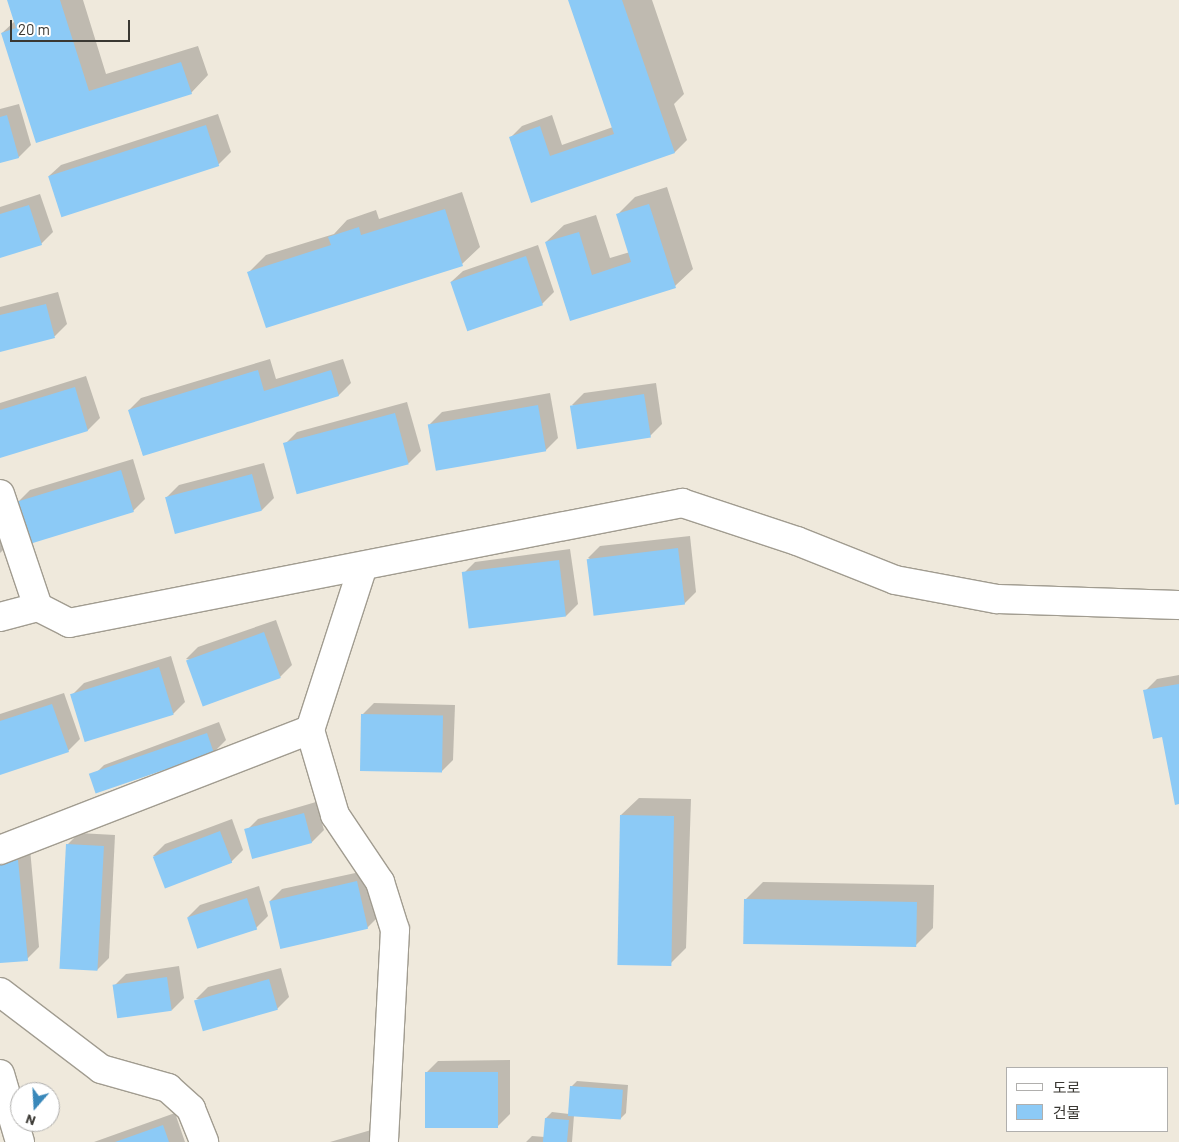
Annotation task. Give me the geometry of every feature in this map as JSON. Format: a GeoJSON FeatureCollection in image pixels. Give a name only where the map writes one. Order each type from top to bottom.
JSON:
{"type":"FeatureCollection","features":[{"type":"Feature","properties":{"kind":"street"},"geometry":{"type":"LineString","coordinates":[[0,494],[38,607]]}},
{"type":"Feature","properties":{"kind":"street"},"geometry":{"type":"LineString","coordinates":[[0,617],[38,607],[69,623],[682,503],[797,541],[895,580],[997,599],[1179,604]]}},
{"type":"Feature","properties":{"kind":"street"},"geometry":{"type":"LineString","coordinates":[[363,566],[310,730],[335,815],[380,882],[395,930],[384,1142]]}},
{"type":"Feature","properties":{"kind":"street"},"geometry":{"type":"LineString","coordinates":[[0,850],[310,730]]}},
{"type":"Feature","properties":{"kind":"street"},"geometry":{"type":"LineString","coordinates":[[0,992],[101,1069],[168,1088],[191,1109],[204,1142]]}},
{"type":"Feature","properties":{"kind":"street"},"geometry":{"type":"LineString","coordinates":[[0,1074],[20,1142]]}},
{"type":"Feature","properties":{"kind":"building"},"geometry":{"type":"Polygon","coordinates":[[[7,0],[60,0],[89,91],[181,62],[192,94],[36,143],[1,33],[16,28],[7,0]]]}},
{"type":"Feature","properties":{"kind":"building"},"geometry":{"type":"Polygon","coordinates":[[[568,0],[622,0],[675,153],[531,203],[509,137],[540,126],[550,156],[614,134],[568,0]]]}},
{"type":"Feature","properties":{"kind":"building"},"geometry":{"type":"Polygon","coordinates":[[[7,115],[19,158],[0,163],[0,117],[7,115]]]}},
{"type":"Feature","properties":{"kind":"building"},"geometry":{"type":"Polygon","coordinates":[[[206,125],[219,166],[61,217],[48,176],[206,125]]]}},
{"type":"Feature","properties":{"kind":"building"},"geometry":{"type":"Polygon","coordinates":[[[649,204],[676,288],[570,321],[545,242],[579,232],[592,275],[631,262],[616,214],[649,204]]]}},
{"type":"Feature","properties":{"kind":"building"},"geometry":{"type":"Polygon","coordinates":[[[29,205],[42,245],[0,258],[0,214],[29,205]]]}},
{"type":"Feature","properties":{"kind":"building"},"geometry":{"type":"Polygon","coordinates":[[[445,209],[463,266],[266,328],[247,272],[331,245],[328,237],[359,227],[361,235],[445,209]]]}},
{"type":"Feature","properties":{"kind":"building"},"geometry":{"type":"Polygon","coordinates":[[[526,256],[543,305],[467,331],[450,282],[526,256]]]}},
{"type":"Feature","properties":{"kind":"building"},"geometry":{"type":"Polygon","coordinates":[[[46,304],[55,338],[0,352],[0,315],[46,304]]]}},
{"type":"Feature","properties":{"kind":"building"},"geometry":{"type":"Polygon","coordinates":[[[258,370],[264,391],[331,370],[339,396],[143,456],[128,410],[258,370]]]}},
{"type":"Feature","properties":{"kind":"building"},"geometry":{"type":"Polygon","coordinates":[[[75,387],[88,431],[0,458],[0,410],[75,387]]]}},
{"type":"Feature","properties":{"kind":"building"},"geometry":{"type":"Polygon","coordinates":[[[644,394],[651,437],[577,449],[570,406],[644,394]]]}},
{"type":"Feature","properties":{"kind":"building"},"geometry":{"type":"Polygon","coordinates":[[[538,405],[546,451],[436,471],[428,424],[538,405]]]}},
{"type":"Feature","properties":{"kind":"building"},"geometry":{"type":"Polygon","coordinates":[[[395,413],[409,464],[297,494],[283,443],[395,413]]]}},
{"type":"Feature","properties":{"kind":"building"},"geometry":{"type":"Polygon","coordinates":[[[121,470],[134,512],[30,544],[17,502],[121,470]]]}},
{"type":"Feature","properties":{"kind":"building"},"geometry":{"type":"Polygon","coordinates":[[[252,474],[262,511],[175,534],[165,497],[252,474]]]}},
{"type":"Feature","properties":{"kind":"building"},"geometry":{"type":"Polygon","coordinates":[[[678,548],[685,605],[594,616],[587,559],[678,548]]]}},
{"type":"Feature","properties":{"kind":"building"},"geometry":{"type":"Polygon","coordinates":[[[559,560],[566,617],[469,629],[462,572],[559,560]]]}},
{"type":"Feature","properties":{"kind":"building"},"geometry":{"type":"Polygon","coordinates":[[[264,632],[281,678],[203,706],[186,660],[264,632]]]}},
{"type":"Feature","properties":{"kind":"building"},"geometry":{"type":"Polygon","coordinates":[[[159,667],[174,715],[85,742],[70,694],[159,667]]]}},
{"type":"Feature","properties":{"kind":"building"},"geometry":{"type":"Polygon","coordinates":[[[1179,684],[1179,804],[1175,805],[1162,737],[1153,739],[1143,690],[1179,684]]]}},
{"type":"Feature","properties":{"kind":"building"},"geometry":{"type":"Polygon","coordinates":[[[52,704],[69,752],[0,775],[0,721],[52,704]]]}},
{"type":"Feature","properties":{"kind":"building"},"geometry":{"type":"Polygon","coordinates":[[[361,714],[443,715],[442,772],[360,771],[361,714]]]}},
{"type":"Feature","properties":{"kind":"building"},"geometry":{"type":"Polygon","coordinates":[[[207,733],[214,753],[96,794],[89,774],[207,733]]]}},
{"type":"Feature","properties":{"kind":"building"},"geometry":{"type":"Polygon","coordinates":[[[304,813],[312,843],[252,859],[244,829],[304,813]]]}},
{"type":"Feature","properties":{"kind":"building"},"geometry":{"type":"Polygon","coordinates":[[[620,815],[674,816],[671,966],[617,965],[620,815]]]}},
{"type":"Feature","properties":{"kind":"building"},"geometry":{"type":"Polygon","coordinates":[[[220,831],[232,863],[165,889],[153,857],[220,831]]]}},
{"type":"Feature","properties":{"kind":"building"},"geometry":{"type":"Polygon","coordinates":[[[66,844],[104,846],[97,971],[59,969],[66,844]]]}},
{"type":"Feature","properties":{"kind":"building"},"geometry":{"type":"Polygon","coordinates":[[[18,860],[28,961],[0,963],[0,862],[18,860]]]}},
{"type":"Feature","properties":{"kind":"building"},"geometry":{"type":"Polygon","coordinates":[[[357,881],[368,929],[280,949],[269,901],[357,881]]]}},
{"type":"Feature","properties":{"kind":"building"},"geometry":{"type":"Polygon","coordinates":[[[247,898],[257,929],[197,949],[187,917],[247,898]]]}},
{"type":"Feature","properties":{"kind":"building"},"geometry":{"type":"Polygon","coordinates":[[[744,899],[917,902],[916,947],[743,944],[744,899]]]}},
{"type":"Feature","properties":{"kind":"building"},"geometry":{"type":"Polygon","coordinates":[[[167,977],[172,1011],[117,1018],[113,985],[167,977]]]}},
{"type":"Feature","properties":{"kind":"building"},"geometry":{"type":"Polygon","coordinates":[[[269,979],[278,1010],[203,1031],[194,1000],[269,979]]]}},
{"type":"Feature","properties":{"kind":"building"},"geometry":{"type":"Polygon","coordinates":[[[425,1072],[498,1072],[498,1128],[425,1128],[425,1072]]]}},
{"type":"Feature","properties":{"kind":"building"},"geometry":{"type":"Polygon","coordinates":[[[570,1086],[623,1090],[621,1120],[568,1116],[570,1086]]]}},
{"type":"Feature","properties":{"kind":"building"},"geometry":{"type":"Polygon","coordinates":[[[545,1118],[569,1120],[567,1142],[543,1142],[545,1118]]]}},
{"type":"Feature","properties":{"kind":"building"},"geometry":{"type":"Polygon","coordinates":[[[163,1125],[169,1142],[115,1142],[163,1125]]]}}]}
